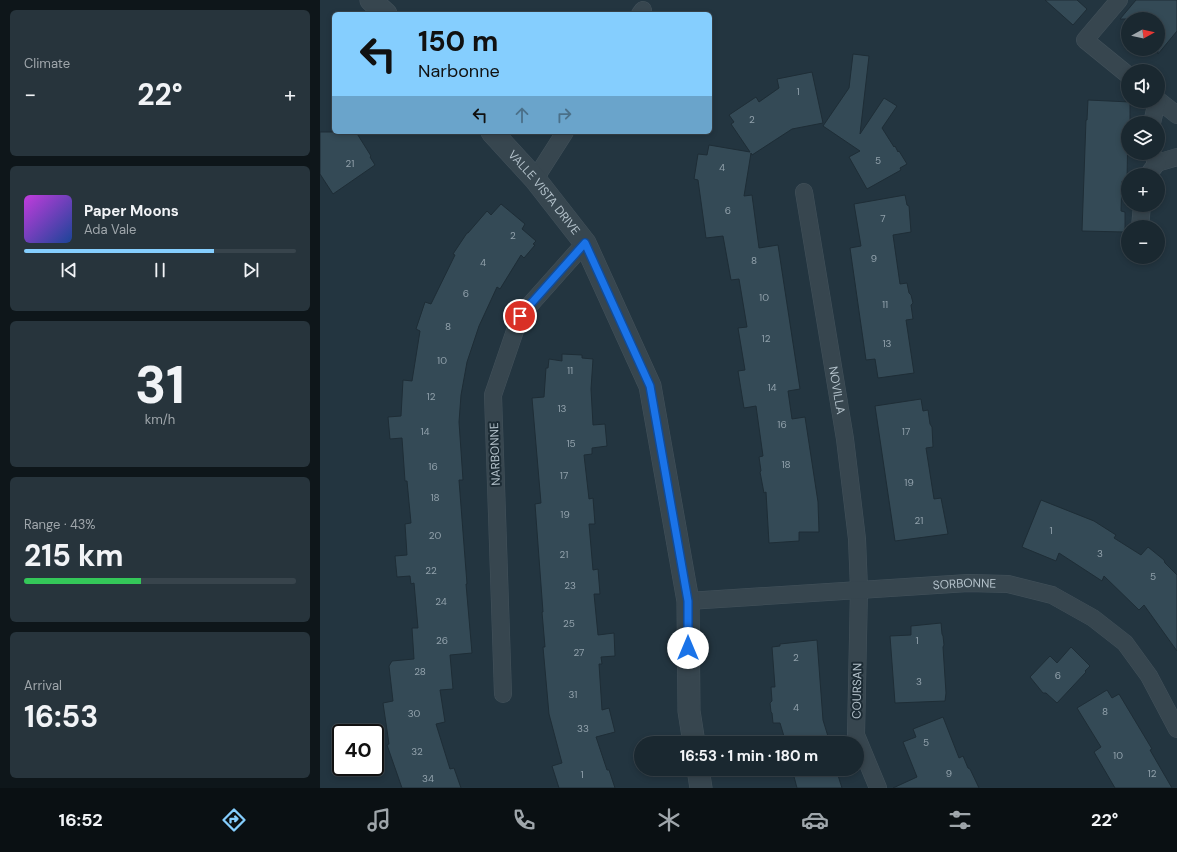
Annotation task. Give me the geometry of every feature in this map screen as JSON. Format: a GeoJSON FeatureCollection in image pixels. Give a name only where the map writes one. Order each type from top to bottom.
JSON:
{"type":"FeatureCollection","features":[{"type":"Feature","properties":{"kind":"street"},"geometry":{"type":"LineString","coordinates":[[1119,0],[1086,40],[1121,69]]}},
{"type":"Feature","properties":{"kind":"street"},"geometry":{"type":"LineString","coordinates":[[1165,106],[1177,115]]}},
{"type":"Feature","properties":{"kind":"street","name":"VALLE VISTA DRIVE"},"geometry":{"type":"LineString","coordinates":[[494,134],[535,180],[585,243],[650,386],[688,601],[689,711],[693,736]]}},
{"type":"Feature","properties":{"kind":"street"},"geometry":{"type":"LineString","coordinates":[[535,180],[564,134]]}},
{"type":"Feature","properties":{"kind":"street"},"geometry":{"type":"LineString","coordinates":[[1152,164],[1177,157]]}},
{"type":"Feature","properties":{"kind":"street","name":"NOVILLA"},"geometry":{"type":"LineString","coordinates":[[804,192],[845,438],[857,539],[859,589]]}},
{"type":"Feature","properties":{"kind":"street","name":"NARBONNE"},"geometry":{"type":"LineString","coordinates":[[503,694],[493,395],[520,316],[585,243]]}},
{"type":"Feature","properties":{"kind":"street","name":"SORBONNE"},"geometry":{"type":"LineString","coordinates":[[688,601],[968,583],[1008,584],[1052,595],[1093,618],[1125,644],[1149,676],[1177,729]]}},
{"type":"Feature","properties":{"kind":"street","name":"COURSAN"},"geometry":{"type":"LineString","coordinates":[[859,589],[856,735],[878,788]]}},
{"type":"Feature","properties":{"kind":"street"},"geometry":{"type":"LineString","coordinates":[[699,776],[701,788]]}},
{"type":"Feature","properties":{"kind":"building"},"geometry":{"type":"Polygon","coordinates":[[[1045,0],[1077,0],[1087,9],[1073,25],[1045,0]]]}},
{"type":"Feature","properties":{"kind":"building"},"geometry":{"type":"Polygon","coordinates":[[[1136,0],[1177,0],[1177,31],[1165,46],[1165,12],[1126,12],[1136,0]]]}},
{"type":"Feature","properties":{"kind":"building"},"geometry":{"type":"Polygon","coordinates":[[[853,54],[869,56],[860,134],[884,98],[897,106],[882,128],[907,164],[900,168],[901,170],[867,189],[849,157],[860,151],[823,126],[849,88],[853,54]]]}},
{"type":"Feature","properties":{"kind":"building"},"geometry":{"type":"Polygon","coordinates":[[[812,72],[823,123],[792,129],[752,155],[751,153],[744,196],[752,195],[759,248],[778,245],[800,389],[788,391],[792,419],[805,417],[818,502],[819,532],[799,532],[799,541],[769,543],[766,492],[764,493],[760,472],[759,457],[763,456],[756,406],[744,408],[738,371],[745,370],[738,328],[747,327],[739,279],[731,280],[723,236],[706,238],[698,180],[694,179],[698,154],[707,155],[709,145],[750,152],[731,124],[734,122],[729,115],[756,97],[759,102],[779,88],[777,79],[812,72]]]}},
{"type":"Feature","properties":{"kind":"building"},"geometry":{"type":"Polygon","coordinates":[[[1088,100],[1121,102],[1121,108],[1130,108],[1130,116],[1121,116],[1121,160],[1127,160],[1127,168],[1121,168],[1121,212],[1125,212],[1125,220],[1121,220],[1121,232],[1082,231],[1088,100]]]}},
{"type":"Feature","properties":{"kind":"building"},"geometry":{"type":"Polygon","coordinates":[[[320,132],[332,132],[332,134],[357,134],[375,165],[333,194],[320,174],[320,132]]]}},
{"type":"Feature","properties":{"kind":"building"},"geometry":{"type":"Polygon","coordinates":[[[905,195],[907,205],[909,206],[911,232],[893,235],[900,284],[907,283],[913,303],[911,305],[913,319],[906,320],[914,373],[878,378],[875,359],[866,360],[850,248],[861,246],[854,204],[905,195]]]}},
{"type":"Feature","properties":{"kind":"building"},"geometry":{"type":"Polygon","coordinates":[[[501,204],[525,224],[522,229],[536,241],[533,244],[535,245],[524,258],[521,255],[500,289],[497,287],[479,326],[467,362],[461,395],[459,422],[463,480],[459,480],[472,653],[450,655],[453,689],[440,690],[445,722],[436,724],[450,769],[454,768],[461,788],[402,788],[387,745],[389,744],[383,703],[393,701],[389,666],[392,661],[414,659],[412,628],[418,628],[414,583],[411,584],[410,576],[397,577],[395,556],[407,555],[405,524],[411,523],[407,481],[405,481],[402,438],[390,439],[388,417],[401,416],[403,380],[412,381],[420,331],[416,329],[425,302],[431,304],[455,255],[453,254],[467,233],[487,211],[491,215],[501,204]]]}},
{"type":"Feature","properties":{"kind":"building"},"geometry":{"type":"Polygon","coordinates":[[[562,354],[582,355],[582,358],[593,359],[591,389],[593,425],[605,424],[607,446],[592,448],[592,454],[584,455],[589,499],[593,498],[595,524],[589,524],[593,570],[598,569],[600,594],[594,594],[598,635],[614,633],[615,656],[601,657],[602,664],[599,664],[602,710],[609,708],[615,732],[596,737],[607,770],[609,770],[615,788],[559,788],[552,766],[562,763],[549,714],[543,647],[545,647],[535,504],[541,503],[532,398],[544,397],[546,368],[548,368],[549,359],[562,361],[562,354]]]}},
{"type":"Feature","properties":{"kind":"building"},"geometry":{"type":"Polygon","coordinates":[[[921,399],[923,411],[928,410],[930,424],[932,427],[933,447],[926,448],[934,499],[941,498],[948,534],[895,541],[875,406],[921,399]]]}},
{"type":"Feature","properties":{"kind":"building"},"geometry":{"type":"Polygon","coordinates":[[[1041,500],[1094,521],[1116,535],[1114,538],[1141,555],[1148,547],[1164,560],[1165,563],[1177,575],[1177,651],[1144,605],[1139,610],[1104,576],[1102,581],[1059,553],[1056,561],[1022,547],[1041,500]]]}},
{"type":"Feature","properties":{"kind":"building"},"geometry":{"type":"Polygon","coordinates":[[[941,623],[944,645],[945,701],[895,703],[890,636],[911,635],[911,626],[941,623]]]}},
{"type":"Feature","properties":{"kind":"building"},"geometry":{"type":"Polygon","coordinates":[[[817,640],[823,720],[828,736],[784,736],[780,723],[773,723],[770,703],[772,701],[771,687],[775,687],[772,647],[780,646],[780,644],[817,640]]]}},
{"type":"Feature","properties":{"kind":"building"},"geometry":{"type":"Polygon","coordinates":[[[1071,647],[1090,666],[1057,703],[1046,693],[1043,693],[1030,677],[1050,656],[1057,663],[1071,647]]]}},
{"type":"Feature","properties":{"kind":"building"},"geometry":{"type":"Polygon","coordinates":[[[1107,690],[1112,698],[1119,694],[1152,749],[1150,750],[1172,788],[1115,788],[1094,752],[1101,747],[1077,708],[1107,690]]]}},
{"type":"Feature","properties":{"kind":"building"},"geometry":{"type":"Polygon","coordinates":[[[943,717],[959,758],[963,756],[979,788],[893,788],[917,777],[903,742],[916,737],[913,729],[943,717]]]}},
{"type":"Feature","properties":{"kind":"building"},"geometry":{"type":"Polygon","coordinates":[[[794,776],[838,776],[842,788],[797,788],[794,776]]]}},
{"type":"Feature","properties":{"kind":"route"},"geometry":{"type":"LineString","coordinates":[[520,316],[585,243],[650,386],[688,601],[688,648]]}}]}
